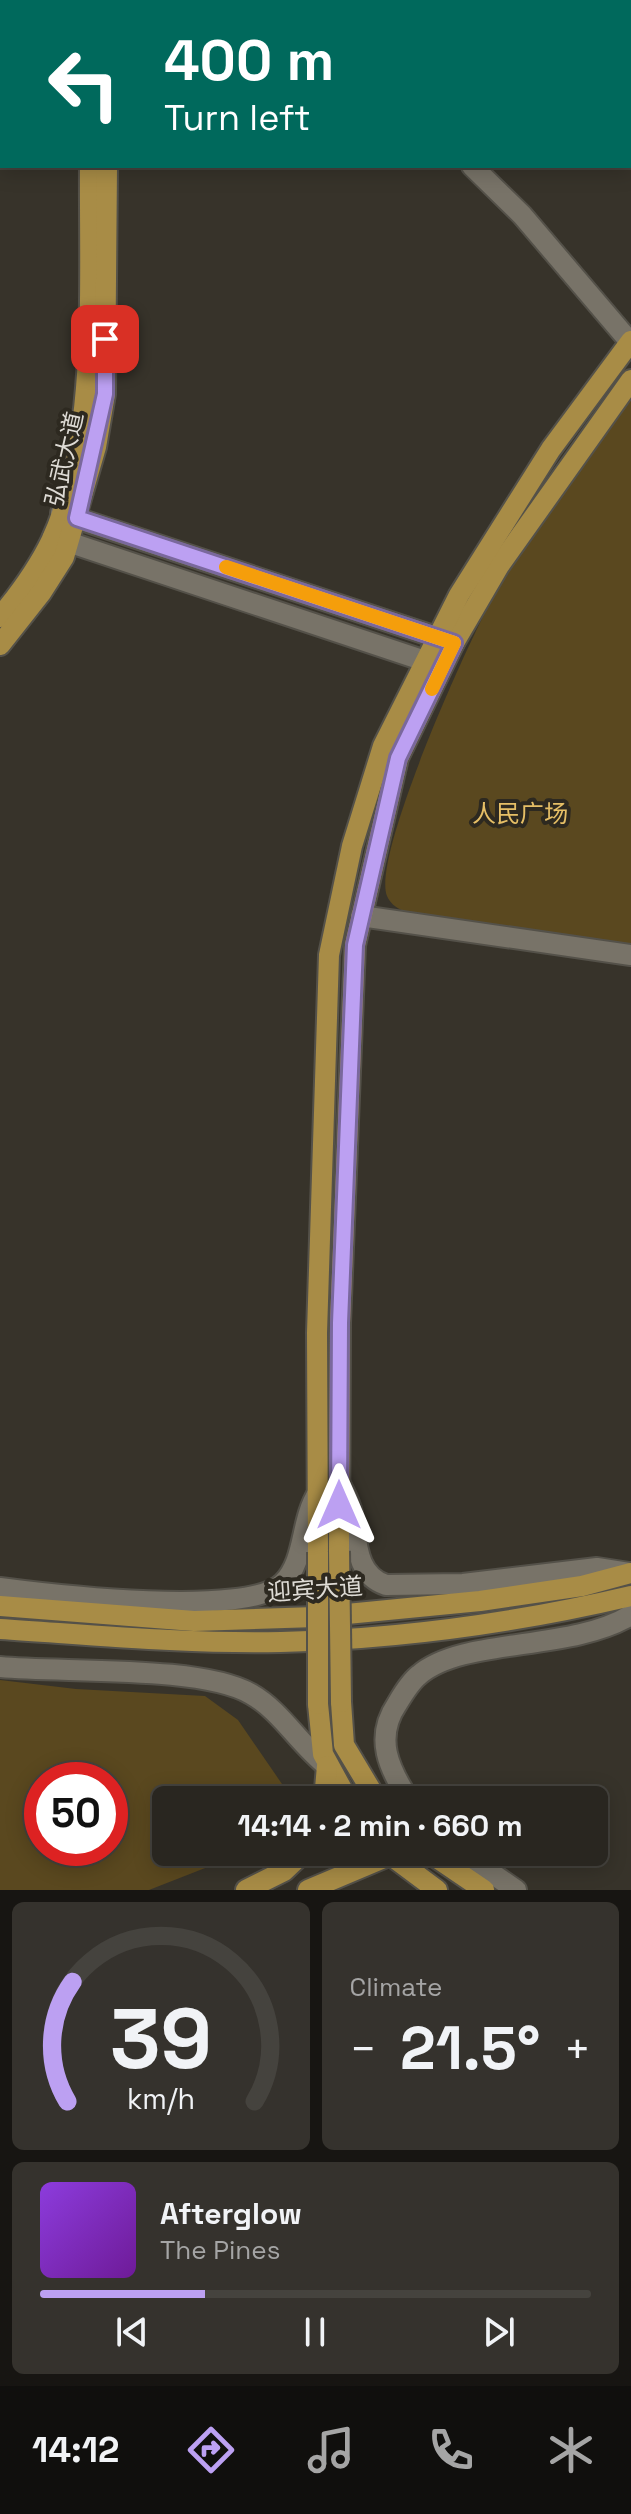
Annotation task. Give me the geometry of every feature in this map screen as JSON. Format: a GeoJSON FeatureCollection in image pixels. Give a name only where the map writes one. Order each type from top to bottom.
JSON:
{"type":"FeatureCollection","features":[{"type":"Feature","properties":{"kind":"main road","name":"弘武大道"},"geometry":{"type":"LineString","coordinates":[[69,515],[84,401],[90,168]]}},
{"type":"Feature","properties":{"kind":"main road","name":"弘武大道"},"geometry":{"type":"LineString","coordinates":[[0,645],[41,593],[61,540],[105,394],[107,168]]}},
{"type":"Feature","properties":{"kind":"main road"},"geometry":{"type":"LineString","coordinates":[[369,1786],[344,1745],[341,1702],[339,1482],[342,1260],[355,945],[398,758],[445,640],[459,595],[551,449],[631,342]]}},
{"type":"Feature","properties":{"kind":"main road"},"geometry":{"type":"LineString","coordinates":[[445,640],[631,380]]}},
{"type":"Feature","properties":{"kind":"main road","name":"弘武大道"},"geometry":{"type":"LineString","coordinates":[[0,617],[61,540]]}},
{"type":"Feature","properties":{"kind":"main road"},"geometry":{"type":"LineString","coordinates":[[325,1786],[327,1766],[318,1704],[317,1333],[329,955],[352,846],[383,746],[434,664]]}},
{"type":"Feature","properties":{"kind":"main road","name":"迎宾大道"},"geometry":{"type":"LineString","coordinates":[[0,1606],[194,1621],[316,1617],[495,1599],[582,1586],[630,1573]]}},
{"type":"Feature","properties":{"kind":"main road","name":"迎宾大道"},"geometry":{"type":"LineString","coordinates":[[0,1629],[140,1639],[280,1642],[404,1635],[510,1621],[631,1596]]}},
{"type":"Feature","properties":{"kind":"main road"},"geometry":{"type":"LineString","coordinates":[[327,1766],[339,1786]]}},
{"type":"Feature","properties":{"kind":"main road"},"geometry":{"type":"LineString","coordinates":[[246,1890],[289,1866]]}},
{"type":"Feature","properties":{"kind":"main road"},"geometry":{"type":"LineString","coordinates":[[308,1890],[362,1866]]}},
{"type":"Feature","properties":{"kind":"main road"},"geometry":{"type":"LineString","coordinates":[[407,1866],[437,1890]]}},
{"type":"Feature","properties":{"kind":"main road"},"geometry":{"type":"LineString","coordinates":[[449,1866],[484,1890]]}},
{"type":"Feature","properties":{"kind":"street"},"geometry":{"type":"LineString","coordinates":[[474,168],[522,215],[631,342]]}},
{"type":"Feature","properties":{"kind":"street"},"geometry":{"type":"LineString","coordinates":[[69,515],[445,640]]}},
{"type":"Feature","properties":{"kind":"street"},"geometry":{"type":"LineString","coordinates":[[61,540],[434,664]]}},
{"type":"Feature","properties":{"kind":"street"},"geometry":{"type":"LineString","coordinates":[[361,916],[631,955]]}},
{"type":"Feature","properties":{"kind":"street"},"geometry":{"type":"LineString","coordinates":[[339,1482],[351,1508],[361,1562],[376,1582],[386,1585],[463,1584],[597,1568],[630,1573]]}},
{"type":"Feature","properties":{"kind":"street"},"geometry":{"type":"LineString","coordinates":[[0,1588],[44,1594],[175,1601],[226,1602],[260,1597],[273,1591],[292,1571],[305,1517],[318,1493]]}},
{"type":"Feature","properties":{"kind":"street"},"geometry":{"type":"LineString","coordinates":[[401,1786],[387,1762],[385,1726],[420,1673],[444,1661],[472,1654],[590,1634],[631,1615]]}},
{"type":"Feature","properties":{"kind":"street"},"geometry":{"type":"LineString","coordinates":[[0,1667],[163,1675],[210,1681],[248,1692],[269,1707],[327,1766]]}},
{"type":"Feature","properties":{"kind":"street"},"geometry":{"type":"LineString","coordinates":[[481,1866],[516,1890]]}},
{"type":"Feature","properties":{"kind":"green space","name":"人民广场"},"geometry":{"type":"Polygon","coordinates":[[[631,400],[631,943],[620,945],[422,917],[402,910],[393,905],[387,896],[386,874],[394,838],[426,746],[465,654],[495,594],[526,544],[631,400]]]}},
{"type":"Feature","properties":{"kind":"green space"},"geometry":{"type":"Polygon","coordinates":[[[0,1680],[76,1689],[205,1696],[238,1720],[283,1786],[152,1786],[152,1866],[210,1866],[149,1890],[0,1890],[0,1680]]]}},
{"type":"Feature","properties":{"kind":"slow traffic"},"geometry":{"type":"LineString","coordinates":[[226,567],[454,643],[432,689]]}},
{"type":"Feature","properties":{"kind":"route"},"geometry":{"type":"LineString","coordinates":[[105,339],[105,394],[96,447],[77,518],[454,643],[398,758],[355,945],[340,1323],[339,1505]]}}]}
